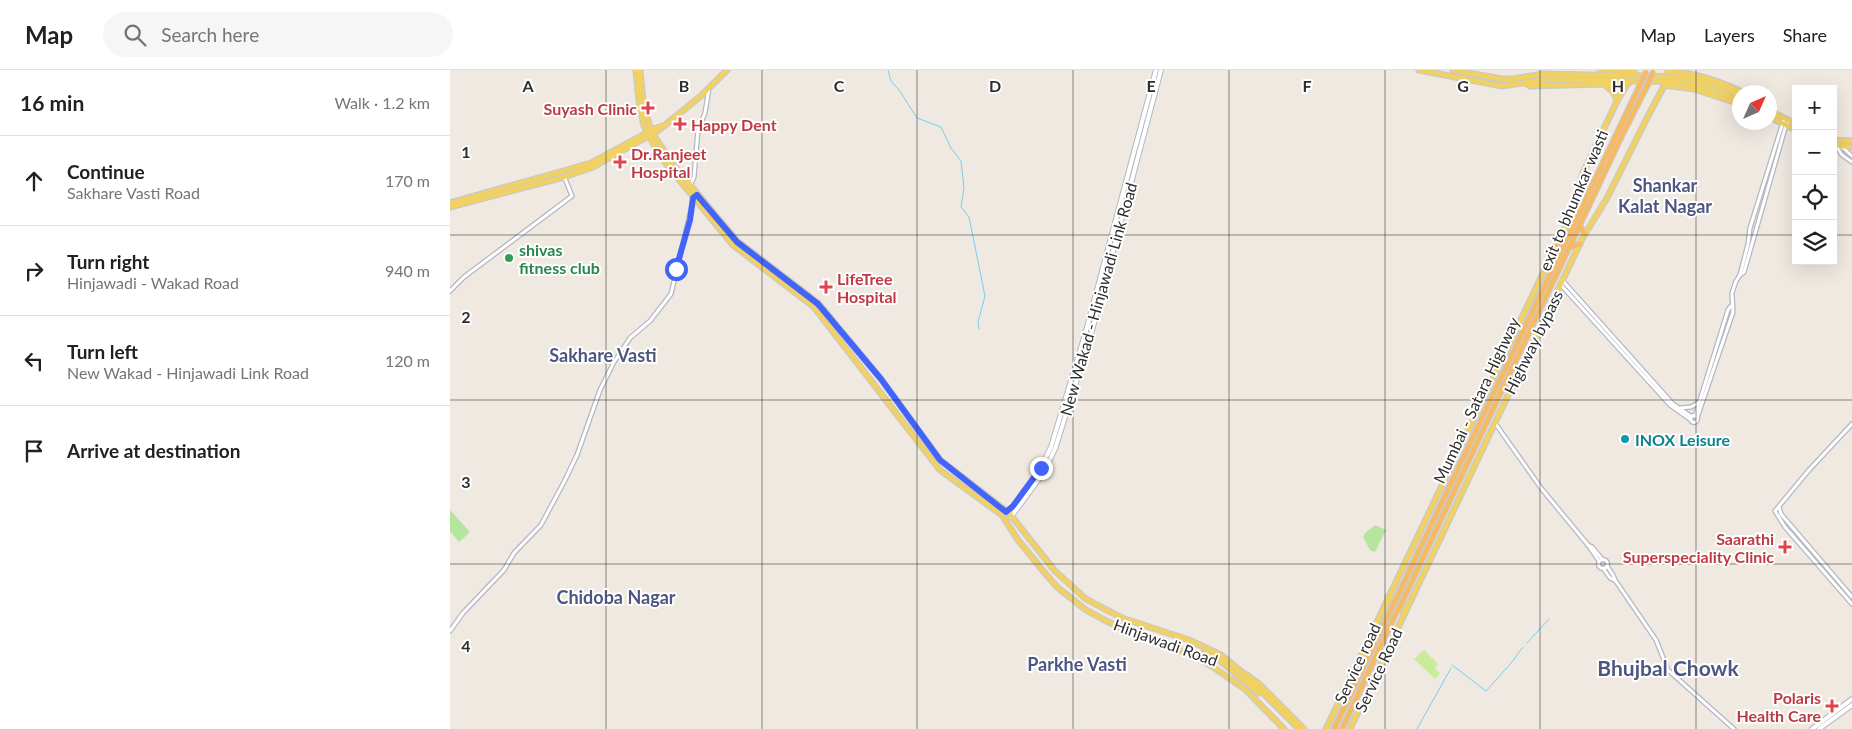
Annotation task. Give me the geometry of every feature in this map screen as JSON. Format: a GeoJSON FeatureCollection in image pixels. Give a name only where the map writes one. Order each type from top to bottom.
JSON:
{"type":"FeatureCollection","features":[{"type":"Feature","properties":{"kind":"highway","name":"Mumbai - Satara Highway"},"geometry":{"type":"LineString","coordinates":[[1334,729],[1565,241],[1638,80],[1647,71]]}},
{"type":"Feature","properties":{"kind":"highway","name":"Mumbai - Satara Highway"},"geometry":{"type":"LineString","coordinates":[[1342,729],[1654,71]]}},
{"type":"Feature","properties":{"kind":"highway"},"geometry":{"type":"LineString","coordinates":[[1570,216],[1572,226]]}},
{"type":"Feature","properties":{"kind":"highway"},"geometry":{"type":"LineString","coordinates":[[1580,226],[1585,234]]}},
{"type":"Feature","properties":{"kind":"highway"},"geometry":{"type":"LineString","coordinates":[[1554,248],[1565,241]]}},
{"type":"Feature","properties":{"kind":"highway"},"geometry":{"type":"LineString","coordinates":[[1570,248],[1580,244]]}},
{"type":"Feature","properties":{"kind":"main road"},"geometry":{"type":"LineString","coordinates":[[636,70],[640,110],[657,151],[737,242],[818,304],[881,379],[940,460],[1004,513]]}},
{"type":"Feature","properties":{"kind":"main road"},"geometry":{"type":"LineString","coordinates":[[640,70],[643,101],[650,134],[690,186],[695,196]]}},
{"type":"Feature","properties":{"kind":"main road"},"geometry":{"type":"LineString","coordinates":[[450,207],[563,174],[591,163],[650,134],[664,126],[727,70]]}},
{"type":"Feature","properties":{"kind":"main road","name":"New Wakad - Hinjawadi Link Road"},"geometry":{"type":"LineString","coordinates":[[1004,513],[1013,506],[1046,459],[1110,251],[1154,86],[1156,70]]}},
{"type":"Feature","properties":{"kind":"main road","name":"New Wakad - Hinjawadi Link Road"},"geometry":{"type":"LineString","coordinates":[[1154,86],[1161,70]]}},
{"type":"Feature","properties":{"kind":"main road"},"geometry":{"type":"LineString","coordinates":[[1419,70],[1502,86],[1523,80],[1534,72],[1543,71],[1690,83],[1712,89],[1732,98]]}},
{"type":"Feature","properties":{"kind":"main road"},"geometry":{"type":"LineString","coordinates":[[1453,70],[1492,78],[1523,80],[1638,80],[1664,76],[1696,79],[1732,91]]}},
{"type":"Feature","properties":{"kind":"main road"},"geometry":{"type":"LineString","coordinates":[[1600,70],[1633,70],[1638,80]]}},
{"type":"Feature","properties":{"kind":"main road"},"geometry":{"type":"LineString","coordinates":[[1664,76],[1668,70],[1684,71],[1715,80],[1732,89]]}},
{"type":"Feature","properties":{"kind":"main road"},"geometry":{"type":"LineString","coordinates":[[1490,85],[1492,78]]}},
{"type":"Feature","properties":{"kind":"main road"},"geometry":{"type":"LineString","coordinates":[[1523,80],[1530,86],[1625,86],[1638,80]]}},
{"type":"Feature","properties":{"kind":"main road"},"geometry":{"type":"LineString","coordinates":[[1655,81],[1664,86],[1694,88],[1732,100]]}},
{"type":"Feature","properties":{"kind":"main road"},"geometry":{"type":"LineString","coordinates":[[1604,85],[1614,93],[1617,101]]}},
{"type":"Feature","properties":{"kind":"main road","name":"exit to bhumkar wasti"},"geometry":{"type":"LineString","coordinates":[[1388,597],[1570,216],[1583,172],[1626,86]]}},
{"type":"Feature","properties":{"kind":"main road","name":"Highway bypass"},"geometry":{"type":"LineString","coordinates":[[1409,603],[1580,244],[1608,198],[1664,86]]}},
{"type":"Feature","properties":{"kind":"main road"},"geometry":{"type":"LineString","coordinates":[[1777,117],[1792,127]]}},
{"type":"Feature","properties":{"kind":"main road"},"geometry":{"type":"LineString","coordinates":[[1777,119],[1792,123]]}},
{"type":"Feature","properties":{"kind":"main road"},"geometry":{"type":"LineString","coordinates":[[1837,140],[1852,142]]}},
{"type":"Feature","properties":{"kind":"main road"},"geometry":{"type":"LineString","coordinates":[[1837,146],[1852,147]]}},
{"type":"Feature","properties":{"kind":"main road"},"geometry":{"type":"LineString","coordinates":[[450,203],[563,174]]}},
{"type":"Feature","properties":{"kind":"main road","name":"New Wakad - Hinjawadi Link Road"},"geometry":{"type":"LineString","coordinates":[[1011,517],[1051,461],[1090,338],[1110,251]]}},
{"type":"Feature","properties":{"kind":"main road","name":"Hinjawadi Road"},"geometry":{"type":"LineString","coordinates":[[1244,673],[1221,655],[1206,647],[1122,618],[1086,600],[1055,571],[1011,517],[1004,513],[1003,518],[1007,520],[1018,540],[1044,572],[1057,586],[1082,606],[1108,622],[1194,656],[1204,653],[1208,654],[1253,685]]}},
{"type":"Feature","properties":{"kind":"main road"},"geometry":{"type":"LineString","coordinates":[[1007,520],[1011,517]]}},
{"type":"Feature","properties":{"kind":"main road"},"geometry":{"type":"LineString","coordinates":[[1388,597],[1389,602],[1402,611],[1405,610]]}},
{"type":"Feature","properties":{"kind":"main road","name":"Service road"},"geometry":{"type":"LineString","coordinates":[[1326,729],[1388,597]]}},
{"type":"Feature","properties":{"kind":"main road"},"geometry":{"type":"LineString","coordinates":[[1082,606],[1086,600]]}},
{"type":"Feature","properties":{"kind":"main road","name":"Service Road"},"geometry":{"type":"LineString","coordinates":[[1350,729],[1409,603]]}},
{"type":"Feature","properties":{"kind":"main road"},"geometry":{"type":"LineString","coordinates":[[1194,656],[1239,684],[1284,729]]}},
{"type":"Feature","properties":{"kind":"main road"},"geometry":{"type":"LineString","coordinates":[[1244,673],[1253,685],[1297,729]]}},
{"type":"Feature","properties":{"kind":"main road"},"geometry":{"type":"LineString","coordinates":[[1244,673],[1258,683],[1304,729]]}},
{"type":"Feature","properties":{"kind":"main road"},"geometry":{"type":"LineString","coordinates":[[1812,729],[1852,699]]}},
{"type":"Feature","properties":{"kind":"main road"},"geometry":{"type":"LineString","coordinates":[[1819,729],[1852,704]]}},
{"type":"Feature","properties":{"kind":"street"},"geometry":{"type":"LineString","coordinates":[[690,186],[694,177],[698,130],[704,113],[709,87]]}},
{"type":"Feature","properties":{"kind":"street"},"geometry":{"type":"LineString","coordinates":[[1694,418],[1733,312],[1731,306],[1733,288],[1740,275],[1750,238],[1750,228],[1785,122]]}},
{"type":"Feature","properties":{"kind":"street"},"geometry":{"type":"LineString","coordinates":[[1740,275],[1744,272],[1753,245],[1785,122]]}},
{"type":"Feature","properties":{"kind":"street"},"geometry":{"type":"LineString","coordinates":[[1837,146],[1852,156]]}},
{"type":"Feature","properties":{"kind":"street"},"geometry":{"type":"LineString","coordinates":[[1837,146],[1842,154],[1852,162]]}},
{"type":"Feature","properties":{"kind":"street"},"geometry":{"type":"LineString","coordinates":[[450,291],[464,276],[572,196],[563,174]]}},
{"type":"Feature","properties":{"kind":"street"},"geometry":{"type":"LineString","coordinates":[[450,631],[463,613],[504,570],[514,553],[541,525],[577,455],[600,390],[614,362],[630,338],[651,319],[671,294],[695,196]]}},
{"type":"Feature","properties":{"kind":"street"},"geometry":{"type":"LineString","coordinates":[[1562,283],[1648,378],[1677,407],[1694,418]]}},
{"type":"Feature","properties":{"kind":"street"},"geometry":{"type":"LineString","coordinates":[[1694,418],[1707,384],[1713,358],[1728,310],[1731,306]]}},
{"type":"Feature","properties":{"kind":"street"},"geometry":{"type":"LineString","coordinates":[[1648,378],[1671,406],[1694,418]]}},
{"type":"Feature","properties":{"kind":"street"},"geometry":{"type":"LineString","coordinates":[[1677,407],[1691,407],[1699,402]]}},
{"type":"Feature","properties":{"kind":"street"},"geometry":{"type":"LineString","coordinates":[[1495,422],[1541,488],[1601,560],[1607,562],[1605,567],[1610,578],[1615,580],[1656,640],[1668,670],[1734,729]]}},
{"type":"Feature","properties":{"kind":"street"},"geometry":{"type":"LineString","coordinates":[[1852,424],[1808,470],[1775,511],[1785,527],[1852,604]]}},
{"type":"Feature","properties":{"kind":"street"},"geometry":{"type":"LineString","coordinates":[[1779,506],[1781,514],[1852,597]]}},
{"type":"Feature","properties":{"kind":"street"},"geometry":{"type":"LineString","coordinates":[[1601,560],[1599,566],[1605,567]]}},
{"type":"Feature","properties":{"kind":"green space"},"geometry":{"type":"Polygon","coordinates":[[[450,510],[470,532],[459,542],[450,531],[450,510]]]}},
{"type":"Feature","properties":{"kind":"green space"},"geometry":{"type":"Polygon","coordinates":[[[1375,525],[1386,530],[1375,552],[1370,550],[1363,537],[1375,525]]]}},
{"type":"Feature","properties":{"kind":"green space"},"geometry":{"type":"Polygon","coordinates":[[[1424,650],[1438,664],[1435,668],[1440,673],[1435,679],[1414,659],[1424,650]]]}},
{"type":"Feature","properties":{"kind":"waterway"},"geometry":{"type":"LineString","coordinates":[[888,70],[891,81],[917,118],[941,127],[951,148],[961,161],[964,188],[961,207],[969,217],[985,296],[978,322],[979,329]]}},
{"type":"Feature","properties":{"kind":"waterway"},"geometry":{"type":"LineString","coordinates":[[1527,643],[1549,619]]}},
{"type":"Feature","properties":{"kind":"waterway"},"geometry":{"type":"LineString","coordinates":[[1452,665],[1486,691],[1523,647]]}},
{"type":"Feature","properties":{"kind":"waterway"},"geometry":{"type":"LineString","coordinates":[[1417,729],[1451,668]]}},
{"type":"Feature","properties":{"kind":"place","name":"Suyash Clinic"},"geometry":{"type":"Point","coordinates":[648,108]}},
{"type":"Feature","properties":{"kind":"place","name":"Happy Dent"},"geometry":{"type":"Point","coordinates":[680,124]}},
{"type":"Feature","properties":{"kind":"place","name":"Dr.Ranjeet Hospital"},"geometry":{"type":"Point","coordinates":[620,162]}},
{"type":"Feature","properties":{"kind":"place","name":"shivas fitness club"},"geometry":{"type":"Point","coordinates":[509,258]}},
{"type":"Feature","properties":{"kind":"place","name":"LifeTree Hospital"},"geometry":{"type":"Point","coordinates":[826,287]}},
{"type":"Feature","properties":{"kind":"place","name":"INOX Leisure"},"geometry":{"type":"Point","coordinates":[1625,439]}},
{"type":"Feature","properties":{"kind":"place","name":"Saarathi Superspeciality Clinic"},"geometry":{"type":"Point","coordinates":[1785,547]}},
{"type":"Feature","properties":{"kind":"place","name":"Polaris Health Care"},"geometry":{"type":"Point","coordinates":[1832,706]}},
{"type":"Feature","properties":{"kind":"district","name":"Shankar Kalat Nagar"},"geometry":{"type":"Point","coordinates":[1665,195]}},
{"type":"Feature","properties":{"kind":"district","name":"Sakhare Vasti"},"geometry":{"type":"Point","coordinates":[603,355]}},
{"type":"Feature","properties":{"kind":"district","name":"Chidoba Nagar"},"geometry":{"type":"Point","coordinates":[616,597]}},
{"type":"Feature","properties":{"kind":"district","name":"Parkhe Vasti"},"geometry":{"type":"Point","coordinates":[1077,664]}},
{"type":"Feature","properties":{"kind":"district","name":"Bhujbal Chowk"},"geometry":{"type":"Point","coordinates":[1668,667]}},
{"type":"Feature","properties":{"kind":"route"},"geometry":{"type":"LineString","coordinates":[[676,269],[690,220],[693,198],[697,195],[737,242],[818,304],[881,379],[940,460],[958,475],[1006,512],[1013,506],[1041,468]]}}]}
